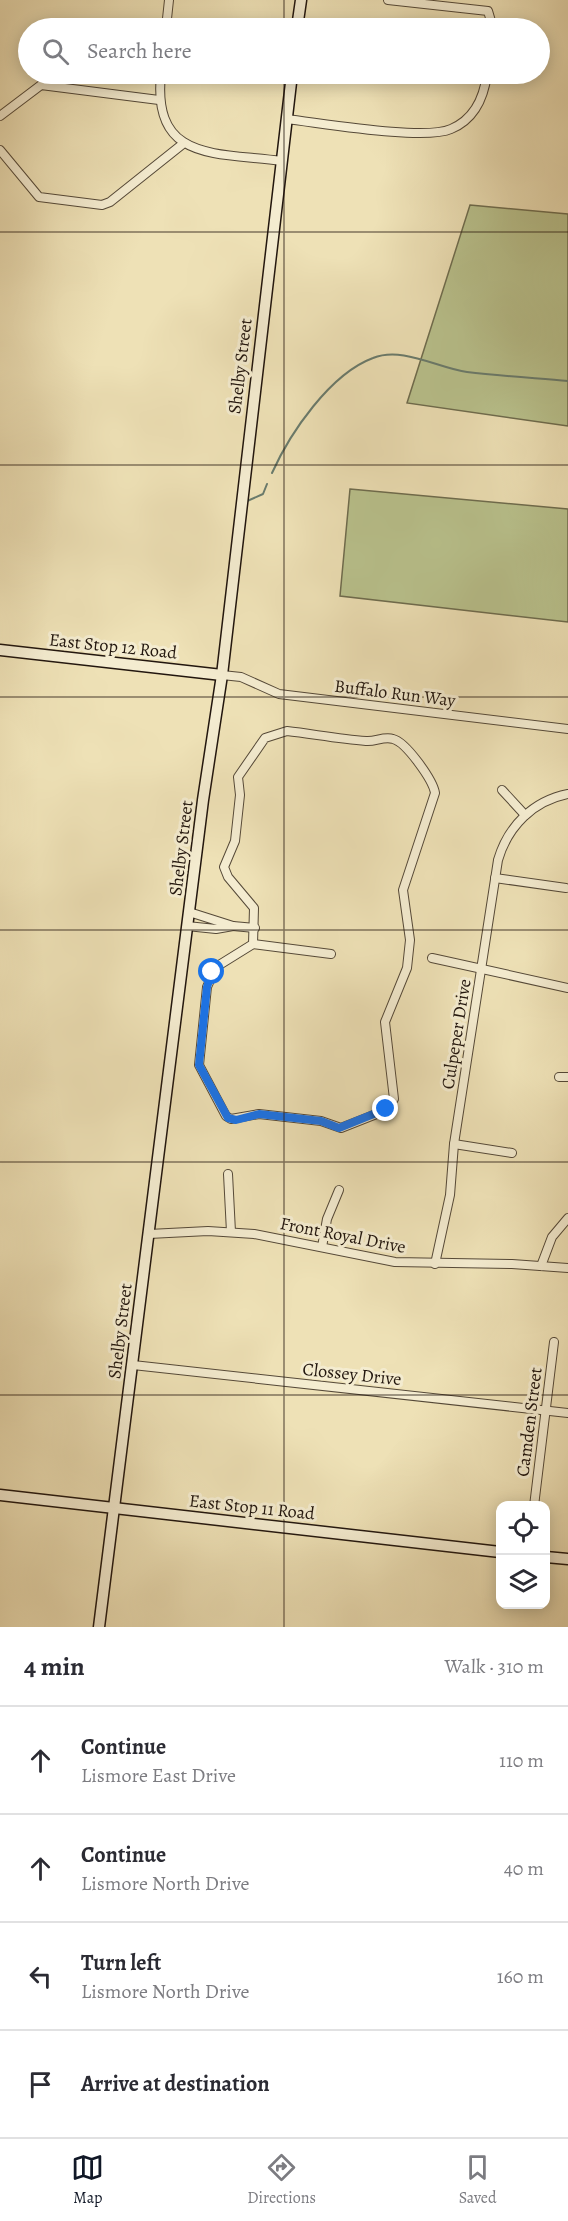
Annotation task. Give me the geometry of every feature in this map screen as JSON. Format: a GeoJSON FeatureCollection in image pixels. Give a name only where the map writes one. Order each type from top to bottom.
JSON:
{"type":"FeatureCollection","features":[{"type":"Feature","properties":{"kind":"street"},"geometry":{"type":"LineString","coordinates":[[167,18],[170,0]]}},
{"type":"Feature","properties":{"kind":"street"},"geometry":{"type":"LineString","coordinates":[[298,18],[300,0]]}},
{"type":"Feature","properties":{"kind":"street"},"geometry":{"type":"LineString","coordinates":[[388,0],[488,11],[490,18]]}},
{"type":"Feature","properties":{"kind":"street"},"geometry":{"type":"LineString","coordinates":[[160,84],[159,100],[167,126],[184,143],[202,151],[281,161]]}},
{"type":"Feature","properties":{"kind":"street","name":"Shelby Street"},"geometry":{"type":"LineString","coordinates":[[99,1627],[189,912],[222,675],[291,84]]}},
{"type":"Feature","properties":{"kind":"street"},"geometry":{"type":"LineString","coordinates":[[286,119],[429,134],[453,128],[476,109],[484,94],[486,84]]}},
{"type":"Feature","properties":{"kind":"street"},"geometry":{"type":"LineString","coordinates":[[0,116],[41,85],[159,100]]}},
{"type":"Feature","properties":{"kind":"street"},"geometry":{"type":"LineString","coordinates":[[0,150],[39,197],[102,205],[110,202],[184,143]]}},
{"type":"Feature","properties":{"kind":"street","name":"East Stop 12 Road"},"geometry":{"type":"LineString","coordinates":[[0,650],[222,675]]}},
{"type":"Feature","properties":{"kind":"street","name":"Buffalo Run Way"},"geometry":{"type":"LineString","coordinates":[[222,675],[241,677],[279,694],[568,729]]}},
{"type":"Feature","properties":{"kind":"street"},"geometry":{"type":"LineString","coordinates":[[254,944],[254,908],[228,877],[224,865],[235,841],[240,795],[238,778],[256,750],[265,738],[277,732],[368,741],[393,738],[403,744],[418,763],[432,782],[435,793],[403,890],[410,940],[406,970],[386,1022],[395,1092],[393,1101],[386,1109],[339,1128],[321,1121],[259,1114],[231,1119],[226,1116],[208,1084],[199,1061],[208,981],[221,963],[254,944],[331,954]]}},
{"type":"Feature","properties":{"kind":"street"},"geometry":{"type":"LineString","coordinates":[[502,790],[525,815],[546,801],[568,794]]}},
{"type":"Feature","properties":{"kind":"street","name":"Culpeper Drive"},"geometry":{"type":"LineString","coordinates":[[435,1264],[450,1195],[454,1144],[495,878],[505,842],[525,815]]}},
{"type":"Feature","properties":{"kind":"street"},"geometry":{"type":"LineString","coordinates":[[495,878],[566,888]]}},
{"type":"Feature","properties":{"kind":"street"},"geometry":{"type":"LineString","coordinates":[[189,912],[233,926],[255,928]]}},
{"type":"Feature","properties":{"kind":"street"},"geometry":{"type":"LineString","coordinates":[[188,927],[216,929],[233,926]]}},
{"type":"Feature","properties":{"kind":"street"},"geometry":{"type":"LineString","coordinates":[[432,958],[568,988]]}},
{"type":"Feature","properties":{"kind":"street"},"geometry":{"type":"LineString","coordinates":[[559,1077],[568,1077]]}},
{"type":"Feature","properties":{"kind":"street"},"geometry":{"type":"LineString","coordinates":[[454,1144],[512,1153]]}},
{"type":"Feature","properties":{"kind":"street"},"geometry":{"type":"LineString","coordinates":[[228,1174],[231,1232]]}},
{"type":"Feature","properties":{"kind":"street"},"geometry":{"type":"LineString","coordinates":[[322,1247],[327,1219],[339,1190]]}},
{"type":"Feature","properties":{"kind":"street"},"geometry":{"type":"LineString","coordinates":[[541,1266],[552,1237],[568,1218]]}},
{"type":"Feature","properties":{"kind":"street","name":"Front Royal Drive"},"geometry":{"type":"LineString","coordinates":[[149,1234],[231,1232],[267,1235],[379,1260],[568,1268]]}},
{"type":"Feature","properties":{"kind":"street","name":"Camden Street"},"geometry":{"type":"LineString","coordinates":[[535,1501],[554,1342]]}},
{"type":"Feature","properties":{"kind":"street","name":"Clossey Drive"},"geometry":{"type":"LineString","coordinates":[[133,1365],[568,1413]]}},
{"type":"Feature","properties":{"kind":"street","name":"East Stop 11 Road"},"geometry":{"type":"LineString","coordinates":[[0,1495],[496,1551]]}},
{"type":"Feature","properties":{"kind":"street"},"geometry":{"type":"LineString","coordinates":[[550,1557],[568,1559]]}},
{"type":"Feature","properties":{"kind":"green space"},"geometry":{"type":"Polygon","coordinates":[[[470,205],[568,214],[568,426],[407,403],[470,205]]]}},
{"type":"Feature","properties":{"kind":"green space"},"geometry":{"type":"Polygon","coordinates":[[[350,489],[568,509],[568,622],[340,596],[350,489]]]}},
{"type":"Feature","properties":{"kind":"waterway"},"geometry":{"type":"LineString","coordinates":[[272,473],[289,440],[313,406],[342,377],[373,358],[384,355],[408,356],[467,372],[568,381]]}},
{"type":"Feature","properties":{"kind":"waterway"},"geometry":{"type":"LineString","coordinates":[[245,502],[263,494],[267,484]]}},
{"type":"Feature","properties":{"kind":"route"},"geometry":{"type":"LineString","coordinates":[[212,972],[207,987],[199,1065],[228,1118],[236,1120],[259,1114],[321,1121],[339,1128],[386,1109]]}}]}
